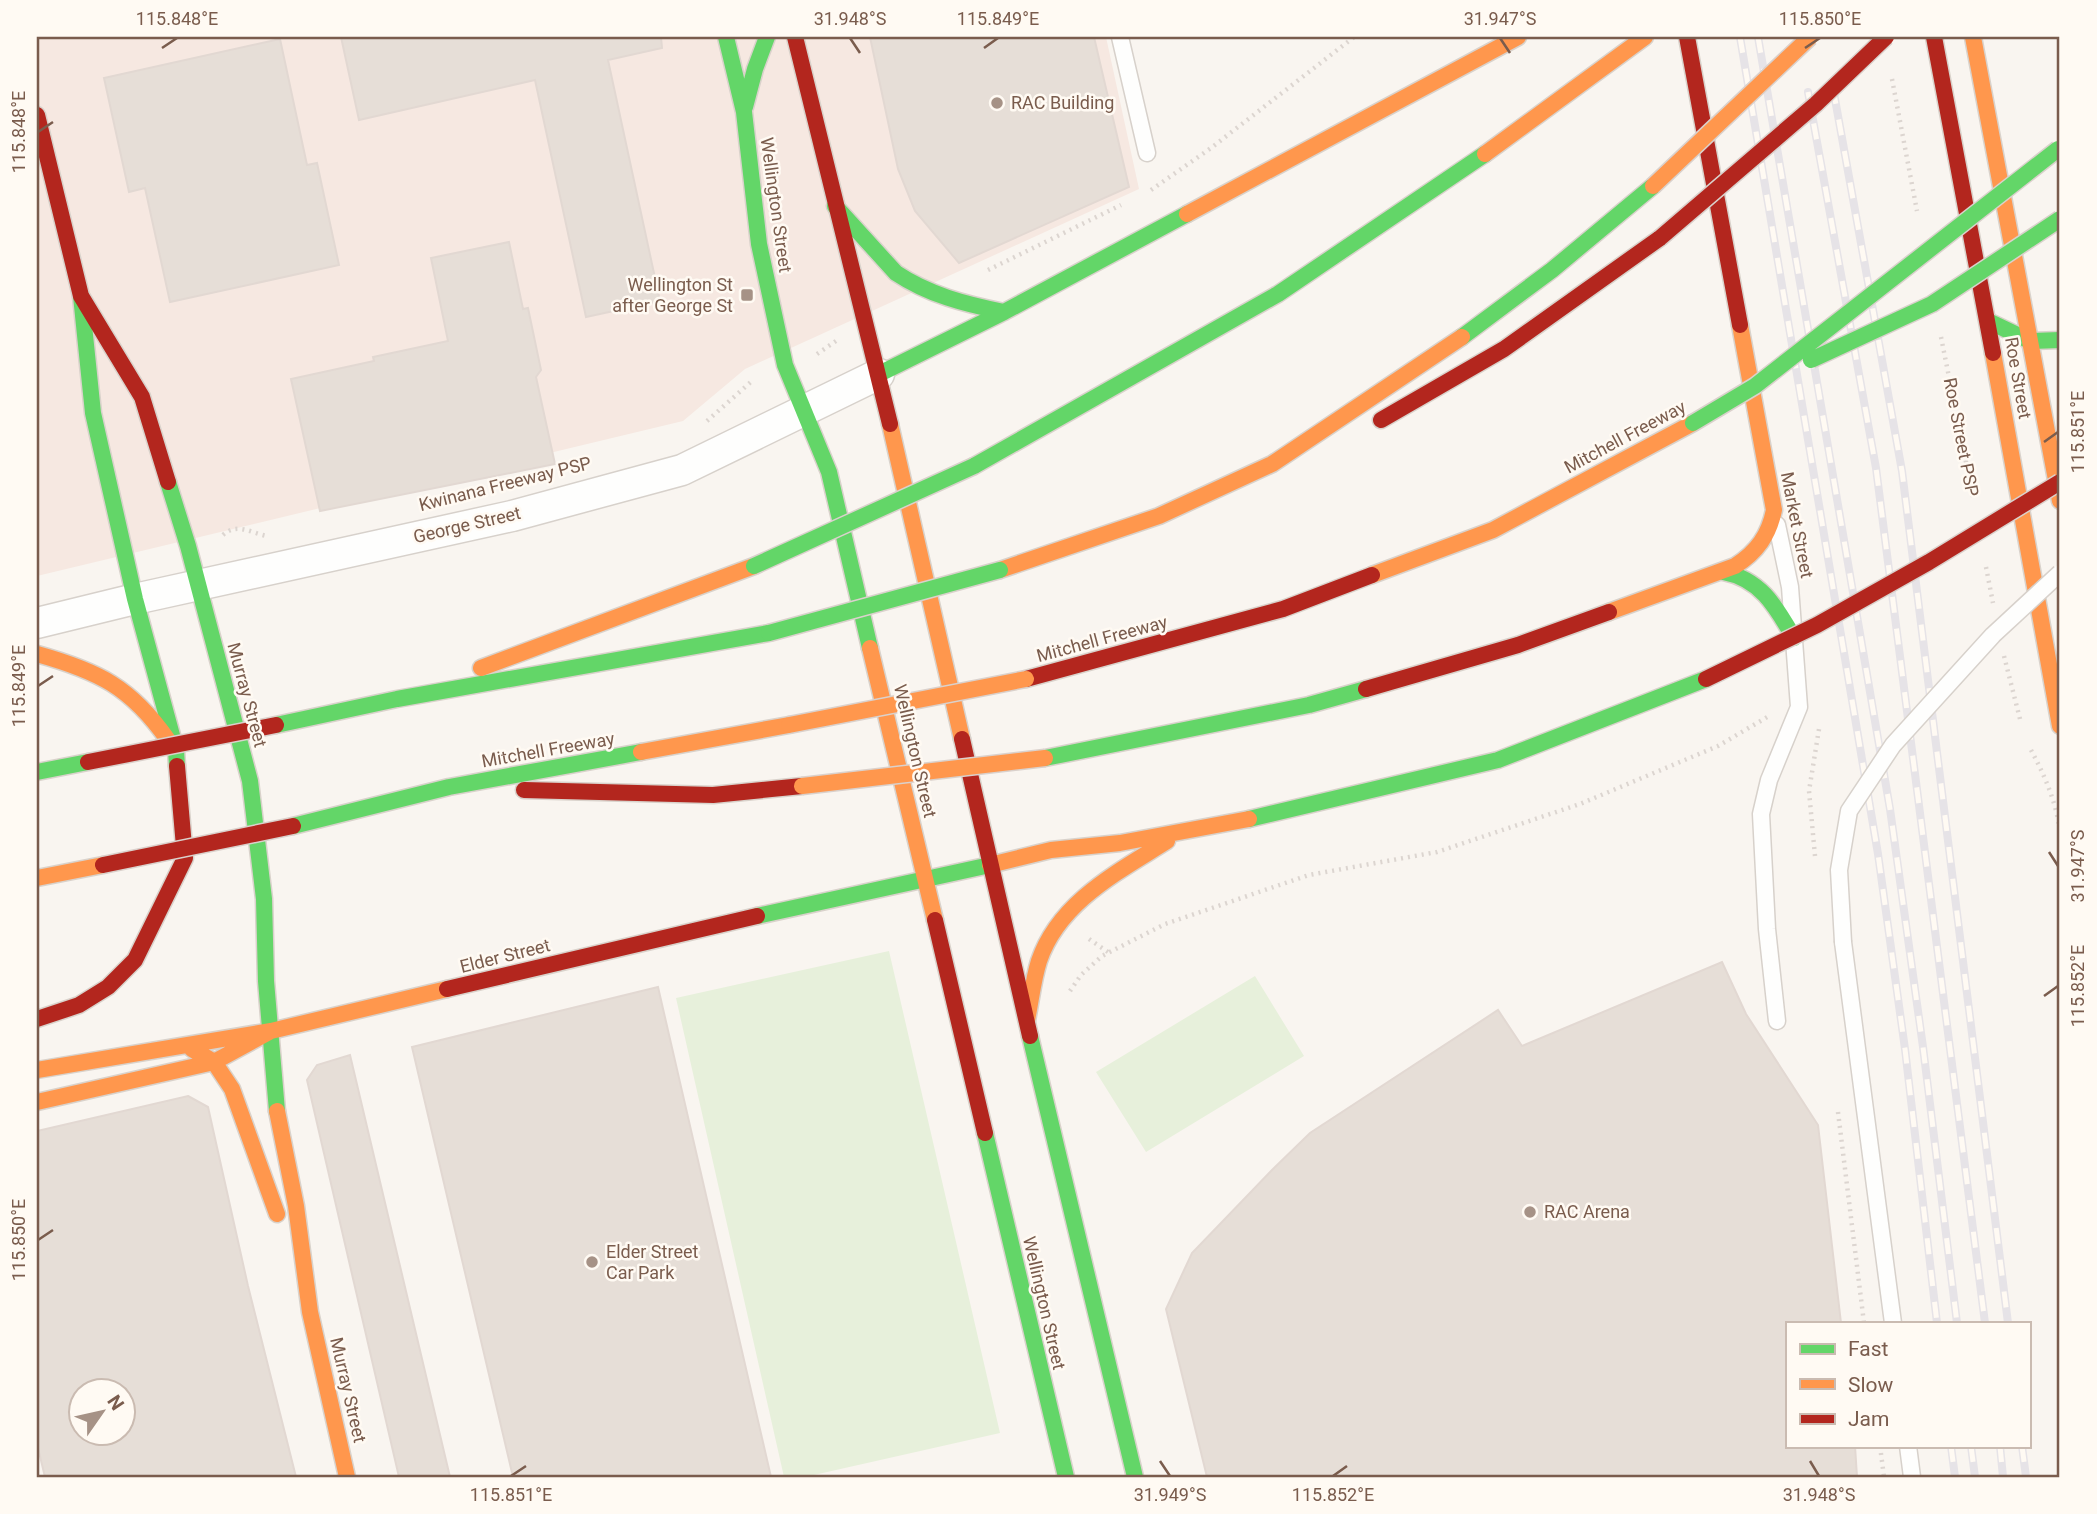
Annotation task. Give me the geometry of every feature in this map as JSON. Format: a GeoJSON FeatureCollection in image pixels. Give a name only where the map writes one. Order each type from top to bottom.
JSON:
{"type":"FeatureCollection","features":[{"type":"Feature","properties":{"kind":"main road","name":"Wellington Street"},"geometry":{"type":"LineString","coordinates":[[726,37],[744,112],[759,244],[785,365],[829,472],[1066,1477]]}},
{"type":"Feature","properties":{"kind":"main road"},"geometry":{"type":"LineString","coordinates":[[744,112],[767,37]]}},
{"type":"Feature","properties":{"kind":"main road"},"geometry":{"type":"LineString","coordinates":[[795,37],[879,374],[990,865],[1135,1477]]}},
{"type":"Feature","properties":{"kind":"main road"},"geometry":{"type":"LineString","coordinates":[[879,374],[1003,312],[1518,37]]}},
{"type":"Feature","properties":{"kind":"main road"},"geometry":{"type":"LineString","coordinates":[[397,699],[754,566],[974,466],[1278,294],[1496,146],[1645,37]]}},
{"type":"Feature","properties":{"kind":"main road","name":"Market Street"},"geometry":{"type":"LineString","coordinates":[[1687,37],[1774,510]]}},
{"type":"Feature","properties":{"kind":"main road"},"geometry":{"type":"LineString","coordinates":[[1272,464],[1435,357],[1552,270],[1653,186],[1810,37]]}},
{"type":"Feature","properties":{"kind":"main road"},"geometry":{"type":"LineString","coordinates":[[1363,430],[1504,349],[1660,238],[1816,104],[1886,37]]}},
{"type":"Feature","properties":{"kind":"main road","name":"Roe Street"},"geometry":{"type":"LineString","coordinates":[[1934,37],[2060,726]]}},
{"type":"Feature","properties":{"kind":"main road","name":"Roe Street"},"geometry":{"type":"LineString","coordinates":[[1973,37],[2060,501]]}},
{"type":"Feature","properties":{"kind":"main road","name":"Murray Street"},"geometry":{"type":"LineString","coordinates":[[37,115],[81,296],[142,397],[188,546],[250,780],[264,899],[266,981],[278,1117],[296,1206],[310,1312],[347,1477]]}},
{"type":"Feature","properties":{"kind":"main road","name":"Mitchell Freeway"},"geometry":{"type":"LineString","coordinates":[[37,878],[293,826],[449,787],[1027,680],[1283,609],[1481,534],[1693,423],[1755,386],[2059,148]]}},
{"type":"Feature","properties":{"kind":"main road"},"geometry":{"type":"LineString","coordinates":[[835,206],[896,273],[908,282],[950,301],[1003,312]]}},
{"type":"Feature","properties":{"kind":"main road"},"geometry":{"type":"LineString","coordinates":[[1755,386],[1931,304],[2060,219]]}},
{"type":"Feature","properties":{"kind":"main road"},"geometry":{"type":"LineString","coordinates":[[37,1018],[79,1005],[108,987],[135,960],[185,858],[176,750],[135,599],[93,413],[81,296]]}},
{"type":"Feature","properties":{"kind":"main road"},"geometry":{"type":"LineString","coordinates":[[1987,321],[2030,341],[2060,340]]}},
{"type":"Feature","properties":{"kind":"main road"},"geometry":{"type":"LineString","coordinates":[[37,772],[397,699],[769,634],[1000,570],[1105,536],[1159,516],[1272,464],[1337,440]]}},
{"type":"Feature","properties":{"kind":"main road","name":"Elder Street"},"geometry":{"type":"LineString","coordinates":[[37,1101],[214,1062],[271,1031],[613,949],[1051,850],[1120,843],[1261,817],[1498,760],[1706,678],[1839,612],[1929,562],[2060,482]]}},
{"type":"Feature","properties":{"kind":"main road"},"geometry":{"type":"LineString","coordinates":[[449,787],[713,795],[1045,758],[1309,705],[1518,645],[1723,572],[1744,561],[1759,548],[1770,530],[1774,510]]}},
{"type":"Feature","properties":{"kind":"main road"},"geometry":{"type":"LineString","coordinates":[[1723,572],[1745,576],[1762,588],[1794,638]]}},
{"type":"Feature","properties":{"kind":"main road"},"geometry":{"type":"LineString","coordinates":[[37,654],[76,664],[107,680],[143,707],[176,750]]}},
{"type":"Feature","properties":{"kind":"main road"},"geometry":{"type":"LineString","coordinates":[[1027,1020],[1040,959],[1051,934],[1068,910],[1088,892],[1184,831]]}},
{"type":"Feature","properties":{"kind":"main road"},"geometry":{"type":"LineString","coordinates":[[37,1070],[271,1031]]}},
{"type":"Feature","properties":{"kind":"main road"},"geometry":{"type":"LineString","coordinates":[[169,1047],[190,1049],[204,1054],[214,1062]]}},
{"type":"Feature","properties":{"kind":"main road","name":"Murray Street"},"geometry":{"type":"LineString","coordinates":[[214,1062],[238,1101],[310,1312]]}},
{"type":"Feature","properties":{"kind":"street","name":"George Street"},"geometry":{"type":"LineString","coordinates":[[37,623],[512,516],[682,470],[879,374]]}},
{"type":"Feature","properties":{"kind":"lane"},"geometry":{"type":"LineString","coordinates":[[1120,37],[1147,153]]}},
{"type":"Feature","properties":{"kind":"lane","name":"Market Street"},"geometry":{"type":"LineString","coordinates":[[1774,510],[1790,587],[1799,707],[1769,780],[1761,814],[1767,929],[1777,1021]]}},
{"type":"Feature","properties":{"kind":"lane"},"geometry":{"type":"LineString","coordinates":[[1892,1322],[1843,942],[1839,870],[1849,811],[1893,745],[1993,635],[2060,573]]}},
{"type":"Feature","properties":{"kind":"lane"},"geometry":{"type":"LineString","coordinates":[[1908,1448],[1912,1477]]}},
{"type":"Feature","properties":{"kind":"path"},"geometry":{"type":"LineString","coordinates":[[1891,77],[1919,222]]}},
{"type":"Feature","properties":{"kind":"path","name":"Roe Street PSP"},"geometry":{"type":"LineString","coordinates":[[1941,333],[1974,506]]}},
{"type":"Feature","properties":{"kind":"path"},"geometry":{"type":"LineString","coordinates":[[811,359],[838,340]]}},
{"type":"Feature","properties":{"kind":"path"},"geometry":{"type":"LineString","coordinates":[[699,427],[758,375]]}},
{"type":"Feature","properties":{"kind":"path"},"geometry":{"type":"LineString","coordinates":[[223,536],[232,529],[239,528],[271,537]]}},
{"type":"Feature","properties":{"kind":"path"},"geometry":{"type":"LineString","coordinates":[[1984,561],[1995,612]]}},
{"type":"Feature","properties":{"kind":"path"},"geometry":{"type":"LineString","coordinates":[[2003,650],[2021,721]]}},
{"type":"Feature","properties":{"kind":"path"},"geometry":{"type":"LineString","coordinates":[[2027,742],[2045,776],[2058,815],[2060,831]]}},
{"type":"Feature","properties":{"kind":"path"},"geometry":{"type":"LineString","coordinates":[[1085,936],[1108,952]]}},
{"type":"Feature","properties":{"kind":"path"},"geometry":{"type":"LineString","coordinates":[[1880,1448],[1884,1477]]}},
{"type":"Feature","properties":{"kind":"shaded area"},"geometry":{"type":"Polygon","coordinates":[[[37,37],[1106,37],[1139,189],[745,369],[683,421],[37,576],[37,37]]]}},
{"type":"Feature","properties":{"kind":"green space"},"geometry":{"type":"Polygon","coordinates":[[[889,951],[1000,1433],[805,1477],[784,1477],[676,998],[889,951]]]}},
{"type":"Feature","properties":{"kind":"green space"},"geometry":{"type":"Polygon","coordinates":[[[1255,976],[1304,1056],[1146,1152],[1096,1072],[1255,976]]]}},
{"type":"Feature","properties":{"kind":"building"},"geometry":{"type":"Polygon","coordinates":[[[341,37],[661,37],[662,48],[608,60],[660,301],[586,317],[535,80],[359,120],[341,37]]]}},
{"type":"Feature","properties":{"kind":"building","name":"RAC Building"},"geometry":{"type":"Polygon","coordinates":[[[870,37],[1094,37],[1129,187],[959,263],[915,211],[898,169],[870,37]]]}},
{"type":"Feature","properties":{"kind":"building"},"geometry":{"type":"Polygon","coordinates":[[[280,39],[307,165],[317,163],[339,265],[170,302],[145,188],[129,192],[104,78],[280,39]]]}},
{"type":"Feature","properties":{"kind":"building"},"geometry":{"type":"Polygon","coordinates":[[[509,242],[523,309],[528,308],[541,370],[536,377],[555,464],[320,511],[291,379],[448,341],[431,258],[509,242]]]}},
{"type":"Feature","properties":{"kind":"building","name":"RAC Arena"},"geometry":{"type":"Polygon","coordinates":[[[1722,962],[1746,1014],[1818,1125],[1841,1322],[1786,1322],[1786,1448],[1855,1448],[1857,1477],[1207,1477],[1166,1309],[1192,1253],[1310,1133],[1498,1010],[1522,1046],[1722,962]]]}},
{"type":"Feature","properties":{"kind":"building","name":"Elder Street Car Park"},"geometry":{"type":"Polygon","coordinates":[[[658,987],[771,1477],[513,1477],[412,1047],[658,987]]]}},
{"type":"Feature","properties":{"kind":"building"},"geometry":{"type":"Polygon","coordinates":[[[350,1055],[450,1477],[399,1477],[307,1080],[317,1065],[350,1055]]]}},
{"type":"Feature","properties":{"kind":"building"},"geometry":{"type":"Polygon","coordinates":[[[188,1096],[208,1107],[248,1286],[296,1477],[45,1477],[37,1444],[37,1131],[188,1096]]]}},
{"type":"Feature","properties":{"kind":"railway"},"geometry":{"type":"LineString","coordinates":[[1740,37],[1878,854],[1905,1049],[1937,1322]]}},
{"type":"Feature","properties":{"kind":"railway"},"geometry":{"type":"LineString","coordinates":[[1758,37],[1890,809],[1957,1322]]}},
{"type":"Feature","properties":{"kind":"railway"},"geometry":{"type":"LineString","coordinates":[[1833,88],[1902,471],[2008,1322]]}},
{"type":"Feature","properties":{"kind":"railway"},"geometry":{"type":"LineString","coordinates":[[1808,92],[1876,468],[1985,1322]]}},
{"type":"Feature","properties":{"kind":"railway"},"geometry":{"type":"LineString","coordinates":[[1951,1448],[1955,1477]]}},
{"type":"Feature","properties":{"kind":"railway"},"geometry":{"type":"LineString","coordinates":[[1971,1448],[1975,1477]]}},
{"type":"Feature","properties":{"kind":"railway"},"geometry":{"type":"LineString","coordinates":[[2000,1448],[2003,1477]]}},
{"type":"Feature","properties":{"kind":"railway"},"geometry":{"type":"LineString","coordinates":[[2022,1448],[2026,1477]]}},
{"type":"Feature","properties":{"kind":"traffic: fast"},"geometry":{"type":"LineString","coordinates":[[726,37],[744,112],[759,244],[785,365],[829,472],[870,648]]}},
{"type":"Feature","properties":{"kind":"traffic: fast"},"geometry":{"type":"LineString","coordinates":[[745,107],[767,37]]}},
{"type":"Feature","properties":{"kind":"traffic: fast"},"geometry":{"type":"LineString","coordinates":[[1693,423],[1755,386],[2058,149]]}},
{"type":"Feature","properties":{"kind":"traffic: fast"},"geometry":{"type":"LineString","coordinates":[[974,466],[1278,294],[1485,154]]}},
{"type":"Feature","properties":{"kind":"traffic: fast"},"geometry":{"type":"LineString","coordinates":[[1462,337],[1552,270],[1653,186]]}},
{"type":"Feature","properties":{"kind":"traffic: fast"},"geometry":{"type":"LineString","coordinates":[[835,206],[896,273],[948,298],[1004,312]]}},
{"type":"Feature","properties":{"kind":"traffic: fast"},"geometry":{"type":"LineString","coordinates":[[879,374],[1004,312],[1187,214]]}},
{"type":"Feature","properties":{"kind":"traffic: fast"},"geometry":{"type":"LineString","coordinates":[[1811,360],[1932,304],[2060,219]]}},
{"type":"Feature","properties":{"kind":"traffic: fast"},"geometry":{"type":"LineString","coordinates":[[81,296],[93,413],[135,599],[176,750],[177,766]]}},
{"type":"Feature","properties":{"kind":"traffic: fast"},"geometry":{"type":"LineString","coordinates":[[1988,321],[2030,341],[2060,340]]}},
{"type":"Feature","properties":{"kind":"traffic: fast"},"geometry":{"type":"LineString","coordinates":[[754,566],[974,466]]}},
{"type":"Feature","properties":{"kind":"traffic: fast"},"geometry":{"type":"LineString","coordinates":[[168,482],[188,546],[250,781],[264,899],[266,981],[277,1111]]}},
{"type":"Feature","properties":{"kind":"traffic: fast"},"geometry":{"type":"LineString","coordinates":[[769,633],[1000,570]]}},
{"type":"Feature","properties":{"kind":"traffic: fast"},"geometry":{"type":"LineString","coordinates":[[1723,572],[1748,581],[1766,596],[1794,638]]}},
{"type":"Feature","properties":{"kind":"traffic: fast"},"geometry":{"type":"LineString","coordinates":[[276,725],[397,699],[769,633]]}},
{"type":"Feature","properties":{"kind":"traffic: fast"},"geometry":{"type":"LineString","coordinates":[[1249,819],[1498,760],[1706,679]]}},
{"type":"Feature","properties":{"kind":"traffic: fast"},"geometry":{"type":"LineString","coordinates":[[1045,758],[1309,705],[1366,689]]}},
{"type":"Feature","properties":{"kind":"traffic: fast"},"geometry":{"type":"LineString","coordinates":[[293,826],[449,787],[641,752]]}},
{"type":"Feature","properties":{"kind":"traffic: fast"},"geometry":{"type":"LineString","coordinates":[[37,772],[88,762]]}},
{"type":"Feature","properties":{"kind":"traffic: fast"},"geometry":{"type":"LineString","coordinates":[[757,916],[990,865]]}},
{"type":"Feature","properties":{"kind":"traffic: fast"},"geometry":{"type":"LineString","coordinates":[[1030,1036],[1135,1477]]}},
{"type":"Feature","properties":{"kind":"traffic: fast"},"geometry":{"type":"LineString","coordinates":[[985,1133],[1066,1477]]}},
{"type":"Feature","properties":{"kind":"traffic: slow"},"geometry":{"type":"LineString","coordinates":[[1187,214],[1518,37]]}},
{"type":"Feature","properties":{"kind":"traffic: slow"},"geometry":{"type":"LineString","coordinates":[[1485,154],[1645,37]]}},
{"type":"Feature","properties":{"kind":"traffic: slow"},"geometry":{"type":"LineString","coordinates":[[1653,186],[1810,37]]}},
{"type":"Feature","properties":{"kind":"traffic: slow"},"geometry":{"type":"LineString","coordinates":[[1973,37],[2060,501]]}},
{"type":"Feature","properties":{"kind":"traffic: slow"},"geometry":{"type":"LineString","coordinates":[[1740,325],[1774,510]]}},
{"type":"Feature","properties":{"kind":"traffic: slow"},"geometry":{"type":"LineString","coordinates":[[1000,570],[1159,516],[1272,464],[1462,337]]}},
{"type":"Feature","properties":{"kind":"traffic: slow"},"geometry":{"type":"LineString","coordinates":[[1993,353],[2060,726]]}},
{"type":"Feature","properties":{"kind":"traffic: slow"},"geometry":{"type":"LineString","coordinates":[[1372,575],[1493,530],[1693,423]]}},
{"type":"Feature","properties":{"kind":"traffic: slow"},"geometry":{"type":"LineString","coordinates":[[890,424],[962,739]]}},
{"type":"Feature","properties":{"kind":"traffic: slow"},"geometry":{"type":"LineString","coordinates":[[1609,612],[1735,566],[1761,542],[1774,510]]}},
{"type":"Feature","properties":{"kind":"traffic: slow"},"geometry":{"type":"LineString","coordinates":[[481,668],[754,566]]}},
{"type":"Feature","properties":{"kind":"traffic: slow"},"geometry":{"type":"LineString","coordinates":[[870,648],[935,920]]}},
{"type":"Feature","properties":{"kind":"traffic: slow"},"geometry":{"type":"LineString","coordinates":[[37,654],[78,667],[112,684],[140,707],[168,740]]}},
{"type":"Feature","properties":{"kind":"traffic: slow"},"geometry":{"type":"LineString","coordinates":[[789,725],[1026,679]]}},
{"type":"Feature","properties":{"kind":"traffic: slow"},"geometry":{"type":"LineString","coordinates":[[641,752],[789,725]]}},
{"type":"Feature","properties":{"kind":"traffic: slow"},"geometry":{"type":"LineString","coordinates":[[802,786],[1045,758]]}},
{"type":"Feature","properties":{"kind":"traffic: slow"},"geometry":{"type":"LineString","coordinates":[[990,865],[1051,850],[1120,843],[1249,819]]}},
{"type":"Feature","properties":{"kind":"traffic: slow"},"geometry":{"type":"LineString","coordinates":[[1027,1020],[1039,961],[1048,940],[1061,922],[1092,890],[1167,841]]}},
{"type":"Feature","properties":{"kind":"traffic: slow"},"geometry":{"type":"LineString","coordinates":[[37,878],[103,865]]}},
{"type":"Feature","properties":{"kind":"traffic: slow"},"geometry":{"type":"LineString","coordinates":[[37,1102],[214,1062],[271,1031],[447,989]]}},
{"type":"Feature","properties":{"kind":"traffic: slow"},"geometry":{"type":"LineString","coordinates":[[37,1070],[271,1031]]}},
{"type":"Feature","properties":{"kind":"traffic: slow"},"geometry":{"type":"LineString","coordinates":[[192,1049],[214,1062],[232,1089],[277,1214]]}},
{"type":"Feature","properties":{"kind":"traffic: slow"},"geometry":{"type":"LineString","coordinates":[[277,1111],[296,1206],[310,1312],[347,1477]]}},
{"type":"Feature","properties":{"kind":"traffic: jam"},"geometry":{"type":"LineString","coordinates":[[795,37],[890,424]]}},
{"type":"Feature","properties":{"kind":"traffic: jam"},"geometry":{"type":"LineString","coordinates":[[1687,37],[1740,325]]}},
{"type":"Feature","properties":{"kind":"traffic: jam"},"geometry":{"type":"LineString","coordinates":[[1660,238],[1816,104],[1886,37]]}},
{"type":"Feature","properties":{"kind":"traffic: jam"},"geometry":{"type":"LineString","coordinates":[[1934,37],[1993,353]]}},
{"type":"Feature","properties":{"kind":"traffic: jam"},"geometry":{"type":"LineString","coordinates":[[37,115],[81,296],[142,397],[168,482]]}},
{"type":"Feature","properties":{"kind":"traffic: jam"},"geometry":{"type":"LineString","coordinates":[[1381,420],[1504,349],[1660,238]]}},
{"type":"Feature","properties":{"kind":"traffic: jam"},"geometry":{"type":"LineString","coordinates":[[1706,679],[1817,625],[1929,562],[2060,482]]}},
{"type":"Feature","properties":{"kind":"traffic: jam"},"geometry":{"type":"LineString","coordinates":[[1026,679],[1283,609],[1372,575]]}},
{"type":"Feature","properties":{"kind":"traffic: jam"},"geometry":{"type":"LineString","coordinates":[[1366,689],[1518,645],[1609,612]]}},
{"type":"Feature","properties":{"kind":"traffic: jam"},"geometry":{"type":"LineString","coordinates":[[88,762],[276,725]]}},
{"type":"Feature","properties":{"kind":"traffic: jam"},"geometry":{"type":"LineString","coordinates":[[962,739],[1030,1036]]}},
{"type":"Feature","properties":{"kind":"traffic: jam"},"geometry":{"type":"LineString","coordinates":[[37,1019],[79,1005],[108,987],[135,960],[185,858],[177,766]]}},
{"type":"Feature","properties":{"kind":"traffic: jam"},"geometry":{"type":"LineString","coordinates":[[524,790],[713,795],[802,786]]}},
{"type":"Feature","properties":{"kind":"traffic: jam"},"geometry":{"type":"LineString","coordinates":[[103,865],[293,826]]}},
{"type":"Feature","properties":{"kind":"traffic: jam"},"geometry":{"type":"LineString","coordinates":[[447,989],[757,916]]}},
{"type":"Feature","properties":{"kind":"traffic: jam"},"geometry":{"type":"LineString","coordinates":[[935,920],[985,1133]]}},
{"type":"Feature","properties":{"kind":"place","name":"RAC Building"},"geometry":{"type":"Point","coordinates":[997,103]}},
{"type":"Feature","properties":{"kind":"place","name":"Wellington St after George St"},"geometry":{"type":"Point","coordinates":[747,295]}},
{"type":"Feature","properties":{"kind":"place","name":"RAC Arena"},"geometry":{"type":"Point","coordinates":[1530,1212]}},
{"type":"Feature","properties":{"kind":"place","name":"Elder Street Car Park"},"geometry":{"type":"Point","coordinates":[592,1262]}}]}
